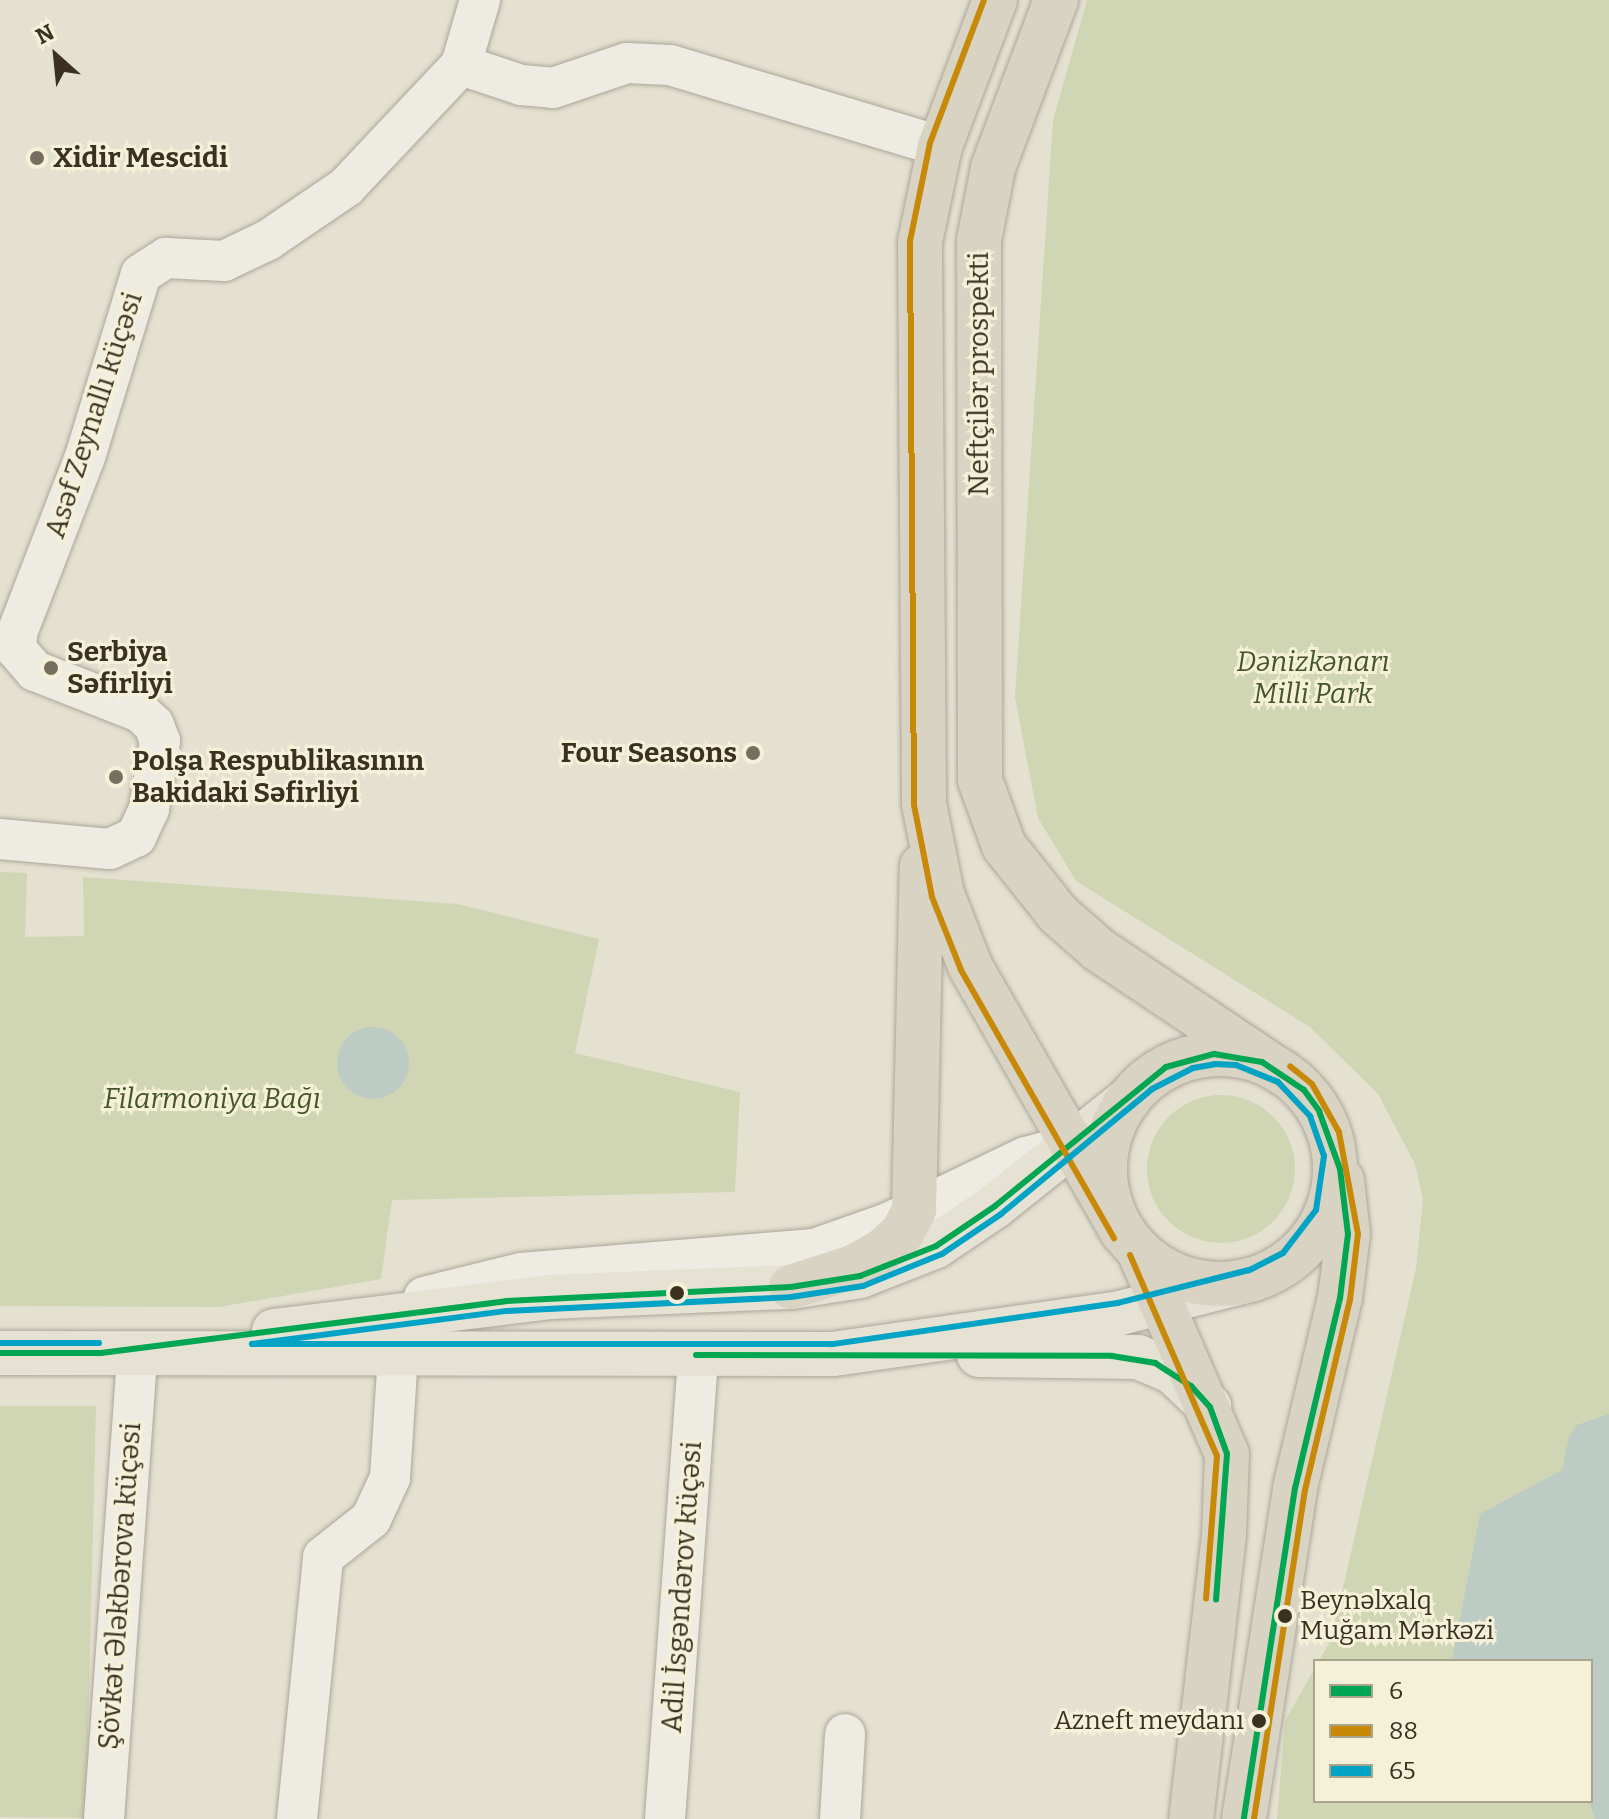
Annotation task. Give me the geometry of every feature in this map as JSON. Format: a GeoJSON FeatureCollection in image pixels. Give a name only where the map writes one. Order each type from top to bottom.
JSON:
{"type":"FeatureCollection","features":[{"type":"Feature","properties":{"kind":"highway","name":"Neftçilər prospekti"},"geometry":{"type":"LineString","coordinates":[[995,0],[940,146],[920,242],[924,804],[955,930],[997,1018],[1131,1242]]}},
{"type":"Feature","properties":{"kind":"highway","name":"Neftçilər prospekti"},"geometry":{"type":"LineString","coordinates":[[1056,0],[993,168],[979,240],[978,762],[986,806],[1004,846],[1058,914],[1099,950],[1284,1074]]}},
{"type":"Feature","properties":{"kind":"highway"},"geometry":{"type":"LineString","coordinates":[[791,1287],[853,1267],[882,1251],[902,1233],[914,1210],[924,804]]}},
{"type":"Feature","properties":{"kind":"highway"},"geometry":{"type":"LineString","coordinates":[[1191,1819],[1228,1483],[1227,1454],[1210,1407],[1106,1189],[1104,1165],[1108,1141],[1129,1099],[1166,1067],[1214,1054],[1238,1055],[1284,1074],[1304,1090],[1330,1135],[1346,1203],[1346,1260],[1292,1501],[1244,1819]]}},
{"type":"Feature","properties":{"kind":"highway"},"geometry":{"type":"LineString","coordinates":[[1131,1242],[1180,1277],[1216,1283],[1253,1279],[1289,1261],[1316,1232],[1332,1195],[1330,1135]]}},
{"type":"Feature","properties":{"kind":"main road"},"geometry":{"type":"LineString","coordinates":[[119,1353],[586,1294],[791,1287],[889,1268],[936,1246],[1129,1099]]}},
{"type":"Feature","properties":{"kind":"main road"},"geometry":{"type":"LineString","coordinates":[[833,1354],[1160,1303],[1253,1279]]}},
{"type":"Feature","properties":{"kind":"main road"},"geometry":{"type":"LineString","coordinates":[[0,1353],[1138,1357],[1173,1372],[1210,1407]]}},
{"type":"Feature","properties":{"kind":"street","name":"Asəf Zeynallı küçəsi"},"geometry":{"type":"LineString","coordinates":[[0,839],[110,849],[125,846],[136,837],[149,809],[160,741],[154,725],[140,712],[35,671],[22,660],[16,649],[17,633],[85,457],[141,274],[166,258],[224,261],[304,219],[359,174],[461,65],[480,0]]}},
{"type":"Feature","properties":{"kind":"street"},"geometry":{"type":"LineString","coordinates":[[461,65],[521,85],[553,88],[627,63],[670,65],[940,146]]}},
{"type":"Feature","properties":{"kind":"street"},"geometry":{"type":"LineString","coordinates":[[293,1329],[521,1273],[814,1249],[914,1210],[1026,1157],[1071,1145]]}},
{"type":"Feature","properties":{"kind":"street","name":"Şövkət Ələkbərova küçəsi"},"geometry":{"type":"LineString","coordinates":[[104,1819],[119,1353]]}},
{"type":"Feature","properties":{"kind":"street"},"geometry":{"type":"LineString","coordinates":[[297,1819],[323,1557],[371,1519],[390,1478],[398,1354]]}},
{"type":"Feature","properties":{"kind":"street","name":"Adil İsgəndərov küçəsi"},"geometry":{"type":"LineString","coordinates":[[665,1819],[698,1355]]}},
{"type":"Feature","properties":{"kind":"street"},"geometry":{"type":"LineString","coordinates":[[840,1819],[845,1734]]}},
{"type":"Feature","properties":{"kind":"green space","name":"Dənizkənarı Milli Park"},"geometry":{"type":"Polygon","coordinates":[[[1087,0],[1609,0],[1609,1819],[1277,1819],[1285,1721],[1313,1672],[1313,1803],[1593,1803],[1593,1659],[1320,1659],[1331,1640],[1416,1268],[1423,1200],[1415,1164],[1378,1094],[1310,1027],[1076,881],[1038,818],[1015,697],[1053,120],[1087,0]]]}},
{"type":"Feature","properties":{"kind":"green space","name":"Filarmoniya Bağı"},"geometry":{"type":"Polygon","coordinates":[[[0,872],[27,873],[25,937],[84,936],[83,877],[457,904],[599,939],[575,1053],[740,1092],[735,1192],[392,1200],[381,1279],[219,1307],[0,1306],[0,872]]]}},
{"type":"Feature","properties":{"kind":"green space"},"geometry":{"type":"Polygon","coordinates":[[[1221,1095],[1249,1101],[1273,1117],[1289,1141],[1295,1169],[1289,1197],[1273,1221],[1249,1237],[1221,1243],[1193,1237],[1169,1221],[1153,1197],[1147,1169],[1153,1141],[1169,1117],[1193,1101],[1221,1095]]]}},
{"type":"Feature","properties":{"kind":"green space"},"geometry":{"type":"Polygon","coordinates":[[[0,1406],[96,1406],[86,1818],[0,1817],[0,1406]]]}},
{"type":"Feature","properties":{"kind":"shaded area"},"geometry":{"type":"Polygon","coordinates":[[[373,1027],[399,1037],[409,1063],[399,1089],[373,1099],[347,1089],[337,1063],[347,1037],[373,1027]]]}},
{"type":"Feature","properties":{"kind":"shaded area"},"geometry":{"type":"Polygon","coordinates":[[[1609,1414],[1609,1819],[1595,1819],[1590,1803],[1593,1803],[1593,1659],[1452,1659],[1480,1514],[1562,1470],[1569,1437],[1577,1425],[1609,1414]]]}},
{"type":"Feature","properties":{"kind":"transit line","name":"88"},"geometry":{"type":"LineString","coordinates":[[984,0],[930,143],[910,241],[914,805],[932,897],[961,970],[1114,1238]]}},
{"type":"Feature","properties":{"kind":"transit line","name":"6"},"geometry":{"type":"LineString","coordinates":[[0,1353],[101,1353],[506,1301],[791,1287],[860,1276],[936,1246],[995,1206],[1166,1067],[1214,1054],[1262,1062],[1304,1090],[1319,1111],[1340,1169],[1348,1234],[1340,1298],[1295,1488],[1244,1819]]}},
{"type":"Feature","properties":{"kind":"transit line","name":"65"},"geometry":{"type":"LineString","coordinates":[[1215,1064],[1236,1065],[1278,1082],[1310,1116],[1324,1156],[1316,1210],[1283,1253],[1249,1270],[1118,1303],[832,1344],[252,1344],[507,1311],[791,1297],[863,1286],[942,1254],[1001,1214],[1152,1089],[1193,1068],[1215,1064]]}},
{"type":"Feature","properties":{"kind":"transit line","name":"88"},"geometry":{"type":"LineString","coordinates":[[1254,1819],[1305,1490],[1350,1300],[1358,1234],[1339,1132],[1312,1084],[1290,1066]]}},
{"type":"Feature","properties":{"kind":"transit line","name":"88"},"geometry":{"type":"LineString","coordinates":[[1130,1255],[1217,1456],[1206,1599]]}},
{"type":"Feature","properties":{"kind":"transit line","name":"65"},"geometry":{"type":"LineString","coordinates":[[0,1343],[99,1343]]}},
{"type":"Feature","properties":{"kind":"transit line","name":"6"},"geometry":{"type":"LineString","coordinates":[[696,1355],[1112,1356],[1155,1363],[1191,1386],[1210,1407],[1227,1454],[1216,1600]]}},
{"type":"Feature","properties":{"kind":"place","name":"Xidir Mescidi"},"geometry":{"type":"Point","coordinates":[37,158]}},
{"type":"Feature","properties":{"kind":"place","name":"Serbiya Səfirliyi"},"geometry":{"type":"Point","coordinates":[51,668]}},
{"type":"Feature","properties":{"kind":"place","name":"Four Seasons"},"geometry":{"type":"Point","coordinates":[753,753]}},
{"type":"Feature","properties":{"kind":"place","name":"Polşa Respublikasının Bakidaki Səfirliyi"},"geometry":{"type":"Point","coordinates":[116,777]}},
{"type":"Feature","properties":{"kind":"place","name":"Beynəlxalq Muğam Mərkəzi"},"geometry":{"type":"Point","coordinates":[1285,1616]}},
{"type":"Feature","properties":{"kind":"place","name":"Azneft meydanı"},"geometry":{"type":"Point","coordinates":[1259,1721]}}]}
